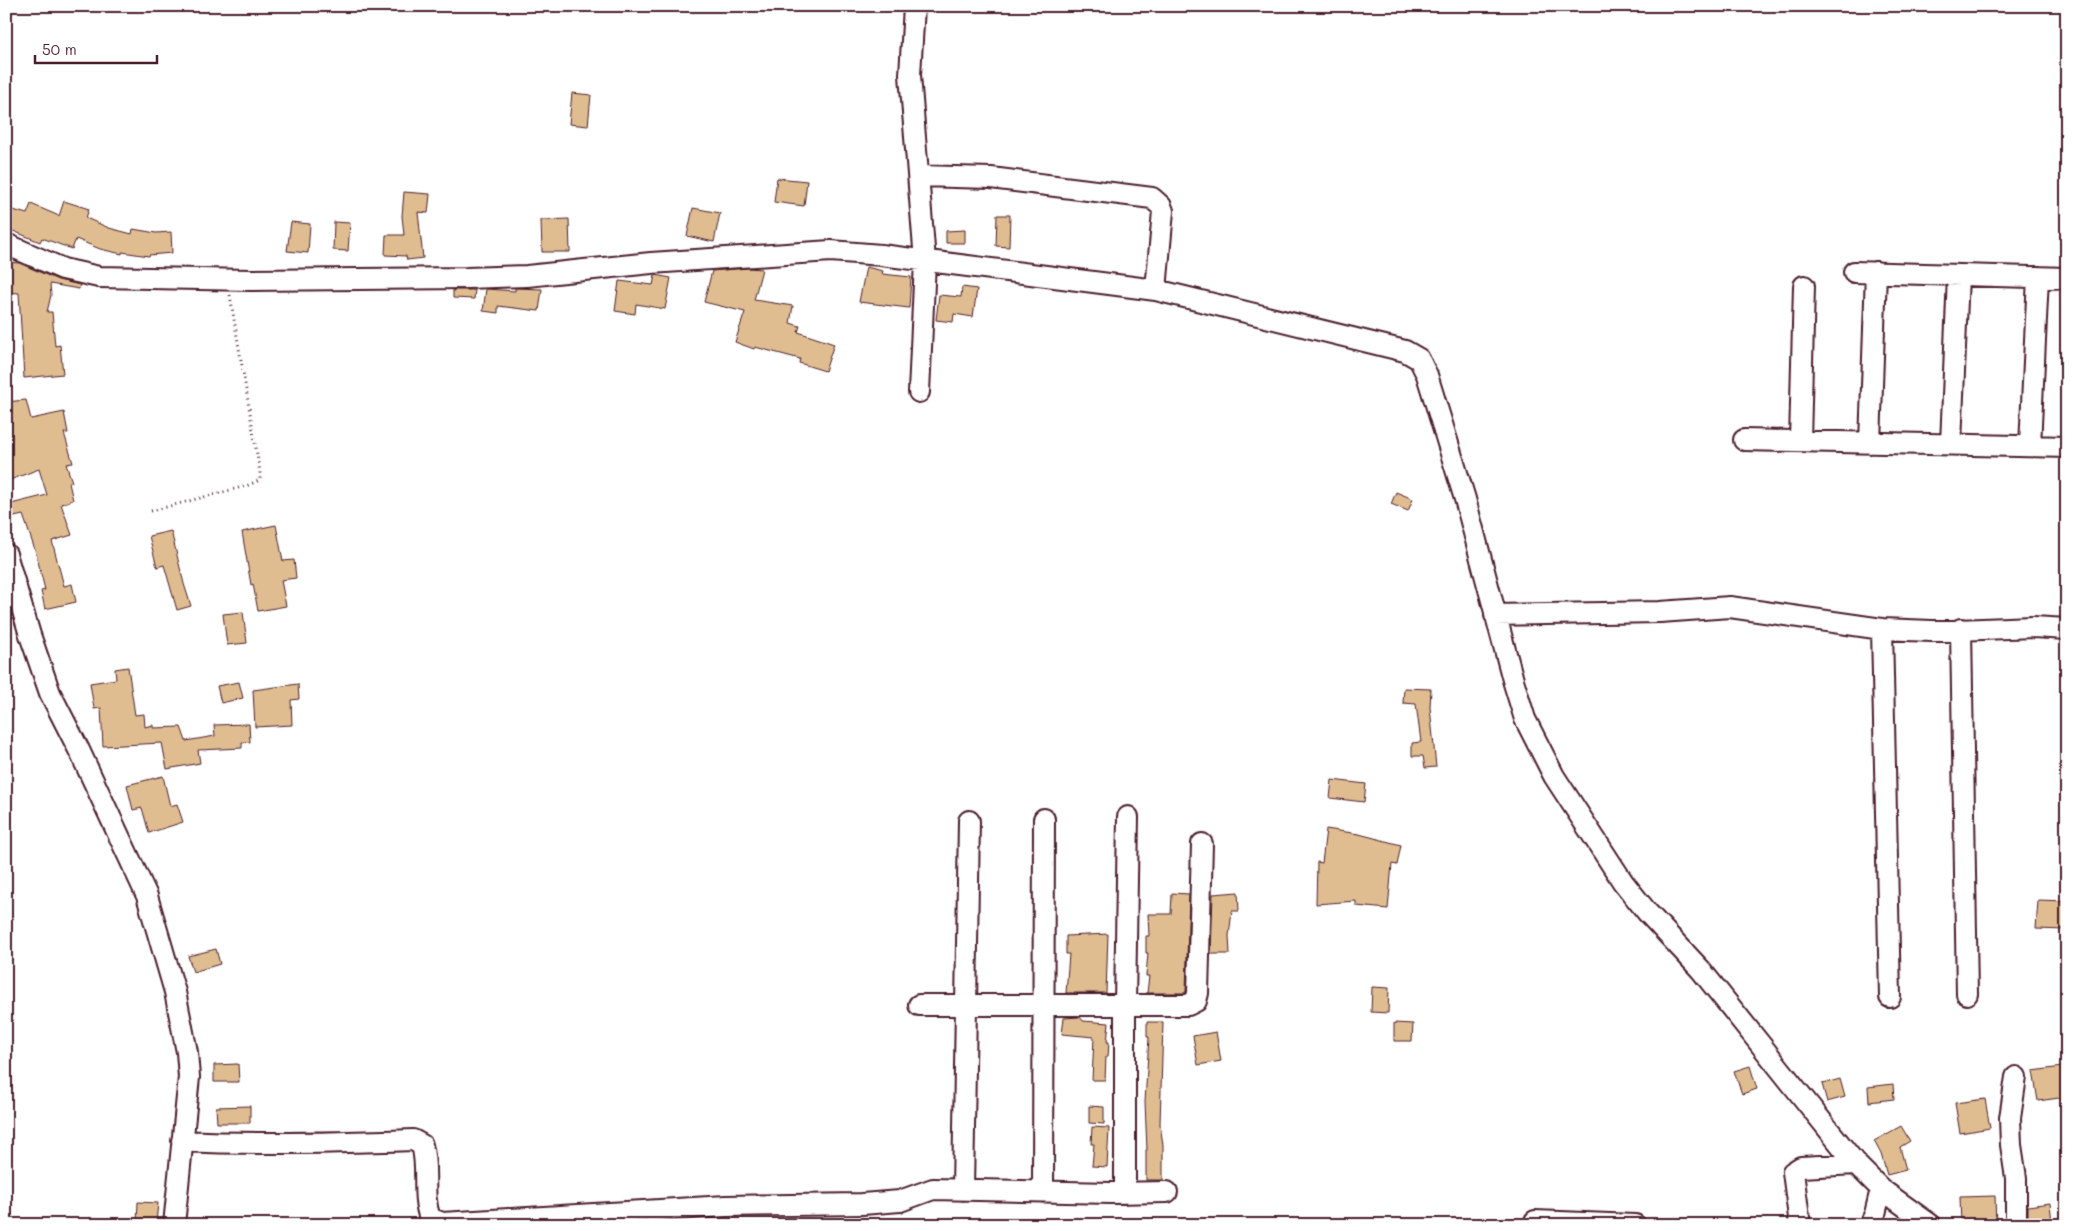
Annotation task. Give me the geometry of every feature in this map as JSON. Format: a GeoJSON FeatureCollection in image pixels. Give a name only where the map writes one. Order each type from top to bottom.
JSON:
{"type":"FeatureCollection","features":[{"type":"Feature","properties":{"kind":"street"},"geometry":{"type":"LineString","coordinates":[[914,6],[910,76],[924,262],[919,392]]}},
{"type":"Feature","properties":{"kind":"street"},"geometry":{"type":"LineString","coordinates":[[919,176],[990,178],[1152,198],[1161,206],[1163,211],[1156,290]]}},
{"type":"Feature","properties":{"kind":"street"},"geometry":{"type":"LineString","coordinates":[[6,244],[63,269],[99,277],[227,280],[527,276],[651,263],[831,251],[881,255],[924,262],[1156,290],[1406,351],[1419,359],[1427,375],[1465,499],[1495,615],[1525,719],[1554,776],[1623,882],[1647,912],[1701,970],[1856,1164],[1881,1189],[1931,1225]]}},
{"type":"Feature","properties":{"kind":"street"},"geometry":{"type":"LineString","coordinates":[[1854,272],[2067,278]]}},
{"type":"Feature","properties":{"kind":"street"},"geometry":{"type":"LineString","coordinates":[[1870,443],[1876,272]]}},
{"type":"Feature","properties":{"kind":"street"},"geometry":{"type":"LineString","coordinates":[[1951,444],[1958,275]]}},
{"type":"Feature","properties":{"kind":"street"},"geometry":{"type":"LineString","coordinates":[[2030,446],[2038,277]]}},
{"type":"Feature","properties":{"kind":"street"},"geometry":{"type":"LineString","coordinates":[[1800,441],[1804,286]]}},
{"type":"Feature","properties":{"kind":"street"},"geometry":{"type":"LineString","coordinates":[[1744,440],[2067,447]]}},
{"type":"Feature","properties":{"kind":"street"},"geometry":{"type":"LineString","coordinates":[[6,554],[50,694],[83,759],[147,896],[175,992],[187,1052],[189,1077],[174,1225]]}},
{"type":"Feature","properties":{"kind":"street"},"geometry":{"type":"LineString","coordinates":[[1495,615],[1660,612],[1730,607],[1882,629],[1932,631],[2033,627],[2067,629]]}},
{"type":"Feature","properties":{"kind":"street"},"geometry":{"type":"LineString","coordinates":[[1882,629],[1890,997]]}},
{"type":"Feature","properties":{"kind":"street"},"geometry":{"type":"LineString","coordinates":[[1961,629],[1967,994]]}},
{"type":"Feature","properties":{"kind":"street"},"geometry":{"type":"LineString","coordinates":[[1125,1193],[1125,1004],[1128,817]]}},
{"type":"Feature","properties":{"kind":"street"},"geometry":{"type":"LineString","coordinates":[[1043,1192],[1044,819]]}},
{"type":"Feature","properties":{"kind":"street"},"geometry":{"type":"LineString","coordinates":[[963,1190],[969,821]]}},
{"type":"Feature","properties":{"kind":"street"},"geometry":{"type":"LineString","coordinates":[[919,1005],[1188,1005],[1196,1001],[1198,993],[1202,844]]}},
{"type":"Feature","properties":{"kind":"street"},"geometry":{"type":"LineString","coordinates":[[2016,1078],[2010,1118],[2011,1145],[2016,1178],[2016,1225]]}},
{"type":"Feature","properties":{"kind":"street"},"geometry":{"type":"LineString","coordinates":[[182,1141],[329,1143],[413,1140],[422,1145],[426,1157],[426,1208],[430,1218],[442,1223],[717,1206],[862,1204],[900,1201],[933,1189],[1043,1192],[1167,1192]]}},
{"type":"Feature","properties":{"kind":"street"},"geometry":{"type":"LineString","coordinates":[[1800,1225],[1793,1172],[1801,1167],[1856,1164]]}},
{"type":"Feature","properties":{"kind":"street"},"geometry":{"type":"LineString","coordinates":[[1870,1225],[1875,1214],[1881,1189]]}},
{"type":"Feature","properties":{"kind":"street"},"geometry":{"type":"LineString","coordinates":[[1535,1225],[1535,1221],[1635,1225]]}},
{"type":"Feature","properties":{"kind":"path"},"geometry":{"type":"LineString","coordinates":[[151,511],[246,486],[260,480],[227,280]]}},
{"type":"Feature","properties":{"kind":"building"},"geometry":{"type":"Polygon","coordinates":[[[572,93],[591,95],[588,126],[569,124],[572,93]]]}},
{"type":"Feature","properties":{"kind":"building"},"geometry":{"type":"Polygon","coordinates":[[[777,178],[807,181],[804,206],[774,202],[777,178]]]}},
{"type":"Feature","properties":{"kind":"building"},"geometry":{"type":"Polygon","coordinates":[[[404,192],[430,194],[428,213],[418,212],[423,258],[407,260],[406,256],[385,255],[386,235],[404,235],[402,216],[404,192]]]}},
{"type":"Feature","properties":{"kind":"building"},"geometry":{"type":"Polygon","coordinates":[[[64,201],[89,209],[86,218],[109,228],[132,234],[133,229],[156,233],[171,232],[172,253],[149,256],[122,252],[122,254],[100,249],[76,239],[72,249],[42,238],[40,242],[6,228],[6,208],[27,214],[31,204],[59,216],[64,201]]]}},
{"type":"Feature","properties":{"kind":"building"},"geometry":{"type":"Polygon","coordinates":[[[693,208],[720,213],[714,242],[687,236],[693,208]]]}},
{"type":"Feature","properties":{"kind":"building"},"geometry":{"type":"Polygon","coordinates":[[[997,215],[1010,215],[1009,247],[996,246],[997,215]]]}},
{"type":"Feature","properties":{"kind":"building"},"geometry":{"type":"Polygon","coordinates":[[[569,219],[570,252],[542,252],[541,220],[569,219]]]}},
{"type":"Feature","properties":{"kind":"building"},"geometry":{"type":"Polygon","coordinates":[[[291,222],[310,224],[308,253],[287,251],[291,222]]]}},
{"type":"Feature","properties":{"kind":"building"},"geometry":{"type":"Polygon","coordinates":[[[334,222],[350,223],[348,251],[333,250],[334,222]]]}},
{"type":"Feature","properties":{"kind":"building"},"geometry":{"type":"Polygon","coordinates":[[[965,230],[965,243],[946,243],[946,231],[965,230]]]}},
{"type":"Feature","properties":{"kind":"building"},"geometry":{"type":"Polygon","coordinates":[[[6,262],[19,263],[58,280],[80,285],[79,289],[50,284],[51,295],[47,312],[52,312],[55,346],[60,345],[63,374],[24,378],[19,293],[6,292],[6,262]]]}},
{"type":"Feature","properties":{"kind":"building"},"geometry":{"type":"Polygon","coordinates":[[[866,267],[883,271],[882,274],[911,277],[909,308],[859,302],[866,267]]]}},
{"type":"Feature","properties":{"kind":"building"},"geometry":{"type":"Polygon","coordinates":[[[748,268],[762,269],[754,300],[793,306],[790,323],[800,326],[798,332],[834,344],[825,371],[799,363],[800,359],[755,347],[754,349],[735,342],[745,312],[704,302],[712,271],[748,268]]]}},
{"type":"Feature","properties":{"kind":"building"},"geometry":{"type":"Polygon","coordinates":[[[655,275],[671,278],[665,309],[636,304],[635,314],[615,311],[619,281],[653,285],[655,275]]]}},
{"type":"Feature","properties":{"kind":"building"},"geometry":{"type":"Polygon","coordinates":[[[962,287],[977,289],[973,317],[954,314],[953,322],[936,320],[939,295],[961,297],[962,287]]]}},
{"type":"Feature","properties":{"kind":"building"},"geometry":{"type":"Polygon","coordinates":[[[515,288],[542,289],[539,311],[498,306],[498,313],[483,311],[486,289],[515,291],[515,288]]]}},
{"type":"Feature","properties":{"kind":"building"},"geometry":{"type":"Polygon","coordinates":[[[453,290],[475,290],[474,299],[453,298],[453,290]]]}},
{"type":"Feature","properties":{"kind":"building"},"geometry":{"type":"Polygon","coordinates":[[[26,400],[31,419],[64,412],[68,433],[64,433],[73,463],[66,464],[72,482],[69,483],[73,500],[61,504],[72,535],[52,541],[64,586],[72,584],[76,602],[45,609],[41,591],[45,590],[36,553],[23,515],[14,517],[11,504],[47,495],[39,469],[10,480],[6,472],[6,402],[26,400]]]}},
{"type":"Feature","properties":{"kind":"building"},"geometry":{"type":"Polygon","coordinates":[[[1396,492],[1413,499],[1408,511],[1391,504],[1396,492]]]}},
{"type":"Feature","properties":{"kind":"building"},"geometry":{"type":"Polygon","coordinates":[[[276,525],[283,561],[294,560],[296,578],[281,580],[286,606],[258,611],[253,584],[251,585],[242,532],[276,525]]]}},
{"type":"Feature","properties":{"kind":"building"},"geometry":{"type":"Polygon","coordinates":[[[171,531],[191,606],[177,610],[164,565],[157,567],[149,536],[171,531]]]}},
{"type":"Feature","properties":{"kind":"building"},"geometry":{"type":"Polygon","coordinates":[[[243,612],[247,643],[227,645],[223,614],[243,612]]]}},
{"type":"Feature","properties":{"kind":"building"},"geometry":{"type":"Polygon","coordinates":[[[128,667],[135,715],[144,714],[145,727],[153,725],[153,728],[181,727],[186,741],[215,736],[214,725],[249,724],[250,742],[242,743],[242,748],[198,750],[200,763],[167,769],[162,743],[103,746],[101,708],[94,709],[90,683],[116,679],[115,669],[128,667]]]}},
{"type":"Feature","properties":{"kind":"building"},"geometry":{"type":"Polygon","coordinates":[[[239,682],[243,698],[221,703],[217,686],[239,682]]]}},
{"type":"Feature","properties":{"kind":"building"},"geometry":{"type":"Polygon","coordinates":[[[298,684],[299,699],[291,700],[292,725],[255,727],[253,690],[298,684]]]}},
{"type":"Feature","properties":{"kind":"building"},"geometry":{"type":"Polygon","coordinates":[[[1404,688],[1431,689],[1430,707],[1436,767],[1425,768],[1423,756],[1412,756],[1412,743],[1421,742],[1416,704],[1403,703],[1404,688]]]}},
{"type":"Feature","properties":{"kind":"building"},"geometry":{"type":"Polygon","coordinates":[[[163,776],[170,806],[177,804],[183,822],[149,833],[142,808],[133,810],[127,785],[163,776]]]}},
{"type":"Feature","properties":{"kind":"building"},"geometry":{"type":"Polygon","coordinates":[[[1332,780],[1366,784],[1364,802],[1330,798],[1332,780]]]}},
{"type":"Feature","properties":{"kind":"building"},"geometry":{"type":"Polygon","coordinates":[[[1326,829],[1359,834],[1401,845],[1397,865],[1392,864],[1388,909],[1356,906],[1356,901],[1316,904],[1317,862],[1322,863],[1326,829]]]}},
{"type":"Feature","properties":{"kind":"building"},"geometry":{"type":"Polygon","coordinates":[[[1238,892],[1239,911],[1232,911],[1229,936],[1230,954],[1211,954],[1213,894],[1238,892]]]}},
{"type":"Feature","properties":{"kind":"building"},"geometry":{"type":"Polygon","coordinates":[[[1172,893],[1189,894],[1186,991],[1185,993],[1147,993],[1149,976],[1146,976],[1148,953],[1146,953],[1146,936],[1149,936],[1148,914],[1171,914],[1172,893]]]}},
{"type":"Feature","properties":{"kind":"building"},"geometry":{"type":"Polygon","coordinates":[[[2038,900],[2066,901],[2065,930],[2036,929],[2038,900]]]}},
{"type":"Feature","properties":{"kind":"building"},"geometry":{"type":"Polygon","coordinates":[[[1108,934],[1106,993],[1066,993],[1069,954],[1066,954],[1066,936],[1108,934]]]}},
{"type":"Feature","properties":{"kind":"building"},"geometry":{"type":"Polygon","coordinates":[[[216,949],[220,964],[193,972],[188,956],[216,949]]]}},
{"type":"Feature","properties":{"kind":"building"},"geometry":{"type":"Polygon","coordinates":[[[1372,987],[1389,988],[1388,1013],[1371,1012],[1372,987]]]}},
{"type":"Feature","properties":{"kind":"building"},"geometry":{"type":"Polygon","coordinates":[[[1080,1017],[1083,1021],[1109,1023],[1105,1080],[1092,1080],[1094,1037],[1062,1034],[1064,1018],[1080,1017]]]}},
{"type":"Feature","properties":{"kind":"building"},"geometry":{"type":"Polygon","coordinates":[[[1147,1022],[1163,1022],[1160,1124],[1163,1145],[1163,1180],[1146,1180],[1145,1102],[1149,1037],[1147,1037],[1147,1022]]]}},
{"type":"Feature","properties":{"kind":"building"},"geometry":{"type":"Polygon","coordinates":[[[1394,1023],[1413,1024],[1412,1041],[1394,1041],[1394,1023]]]}},
{"type":"Feature","properties":{"kind":"building"},"geometry":{"type":"Polygon","coordinates":[[[1216,1032],[1221,1061],[1198,1065],[1193,1036],[1216,1032]]]}},
{"type":"Feature","properties":{"kind":"building"},"geometry":{"type":"Polygon","coordinates":[[[238,1064],[239,1082],[214,1082],[214,1065],[238,1064]]]}},
{"type":"Feature","properties":{"kind":"building"},"geometry":{"type":"Polygon","coordinates":[[[1750,1066],[1757,1089],[1742,1094],[1734,1071],[1750,1066]]]}},
{"type":"Feature","properties":{"kind":"building"},"geometry":{"type":"Polygon","coordinates":[[[2062,1067],[2066,1097],[2038,1101],[2033,1071],[2062,1067]]]}},
{"type":"Feature","properties":{"kind":"building"},"geometry":{"type":"Polygon","coordinates":[[[1840,1079],[1845,1097],[1827,1102],[1822,1084],[1840,1079]]]}},
{"type":"Feature","properties":{"kind":"building"},"geometry":{"type":"Polygon","coordinates":[[[1893,1084],[1894,1099],[1869,1102],[1868,1087],[1893,1084]]]}},
{"type":"Feature","properties":{"kind":"building"},"geometry":{"type":"Polygon","coordinates":[[[1985,1099],[1990,1128],[1960,1133],[1955,1103],[1985,1099]]]}},
{"type":"Feature","properties":{"kind":"building"},"geometry":{"type":"Polygon","coordinates":[[[250,1106],[250,1123],[217,1123],[216,1107],[250,1106]]]}},
{"type":"Feature","properties":{"kind":"building"},"geometry":{"type":"Polygon","coordinates":[[[1089,1106],[1104,1107],[1104,1124],[1089,1123],[1089,1106]]]}},
{"type":"Feature","properties":{"kind":"building"},"geometry":{"type":"Polygon","coordinates":[[[1901,1126],[1910,1141],[1900,1147],[1906,1170],[1887,1175],[1881,1154],[1874,1141],[1901,1126]]]}},
{"type":"Feature","properties":{"kind":"building"},"geometry":{"type":"Polygon","coordinates":[[[1092,1127],[1109,1128],[1107,1167],[1092,1166],[1094,1144],[1091,1144],[1092,1127]]]}},
{"type":"Feature","properties":{"kind":"building"},"geometry":{"type":"Polygon","coordinates":[[[1995,1196],[1996,1225],[1961,1225],[1960,1197],[1995,1196]]]}},
{"type":"Feature","properties":{"kind":"building"},"geometry":{"type":"Polygon","coordinates":[[[138,1202],[158,1203],[156,1223],[137,1222],[138,1202]]]}},
{"type":"Feature","properties":{"kind":"building"},"geometry":{"type":"Polygon","coordinates":[[[2050,1203],[2052,1223],[2028,1225],[2028,1206],[2050,1203]]]}}]}
